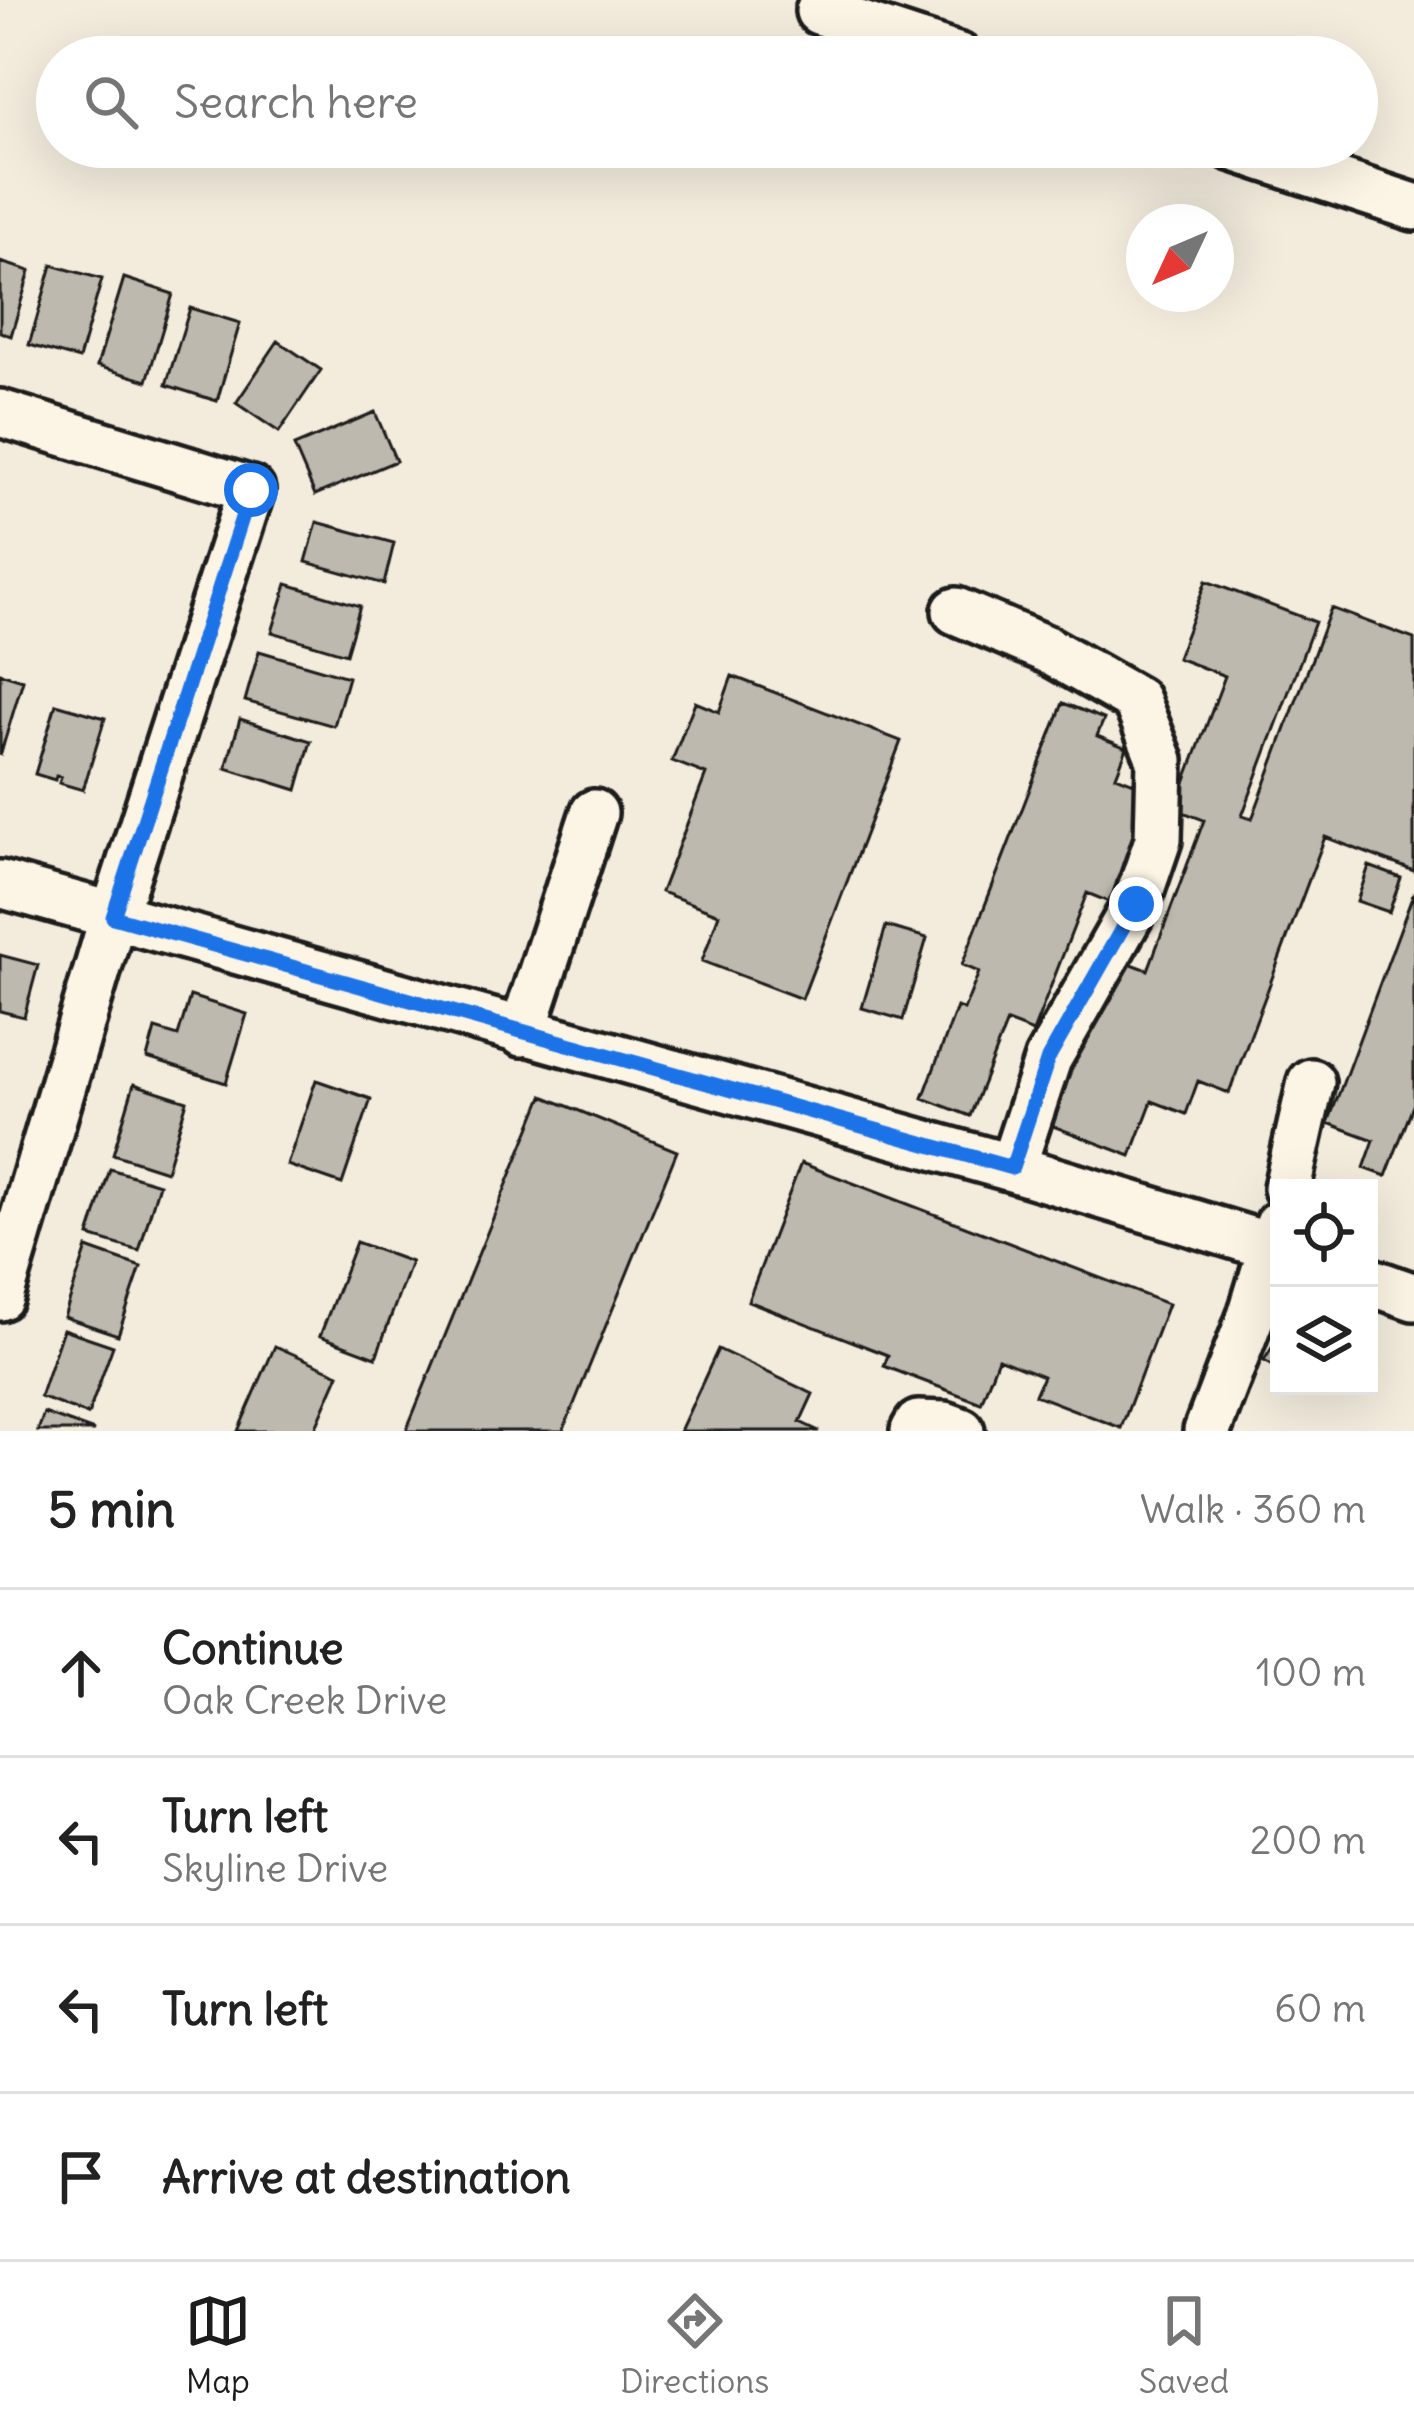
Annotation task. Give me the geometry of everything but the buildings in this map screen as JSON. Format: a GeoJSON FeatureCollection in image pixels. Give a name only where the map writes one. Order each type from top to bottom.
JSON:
{"type":"FeatureCollection","features":[{"type":"Feature","properties":{"kind":"street"},"geometry":{"type":"LineString","coordinates":[[819,11],[895,36]]}},
{"type":"Feature","properties":{"kind":"street"},"geometry":{"type":"LineString","coordinates":[[1296,168],[1414,207]]}},
{"type":"Feature","properties":{"kind":"street"},"geometry":{"type":"LineString","coordinates":[[0,413],[251,490],[113,917],[0,1297]]}},
{"type":"Feature","properties":{"kind":"street"},"geometry":{"type":"LineString","coordinates":[[956,611],[1046,649],[1136,700],[1160,760],[1157,840],[1136,904],[1048,1059],[1012,1168]]}},
{"type":"Feature","properties":{"kind":"street"},"geometry":{"type":"LineString","coordinates":[[522,1034],[594,813]]}},
{"type":"Feature","properties":{"kind":"street"},"geometry":{"type":"LineString","coordinates":[[0,884],[522,1034],[1270,1238]]}},
{"type":"Feature","properties":{"kind":"street"},"geometry":{"type":"LineString","coordinates":[[1289,1179],[1311,1082]]}},
{"type":"Feature","properties":{"kind":"street"},"geometry":{"type":"LineString","coordinates":[[1207,1431],[1270,1259]]}},
{"type":"Feature","properties":{"kind":"street"},"geometry":{"type":"LineString","coordinates":[[1378,1284],[1414,1298]]}},
{"type":"Feature","properties":{"kind":"street"},"geometry":{"type":"LineString","coordinates":[[914,1431],[918,1424],[961,1431]]}},
{"type":"Feature","properties":{"kind":"route"},"geometry":{"type":"LineString","coordinates":[[251,490],[113,917],[1012,1168],[1048,1059],[1136,904]]}}]}
